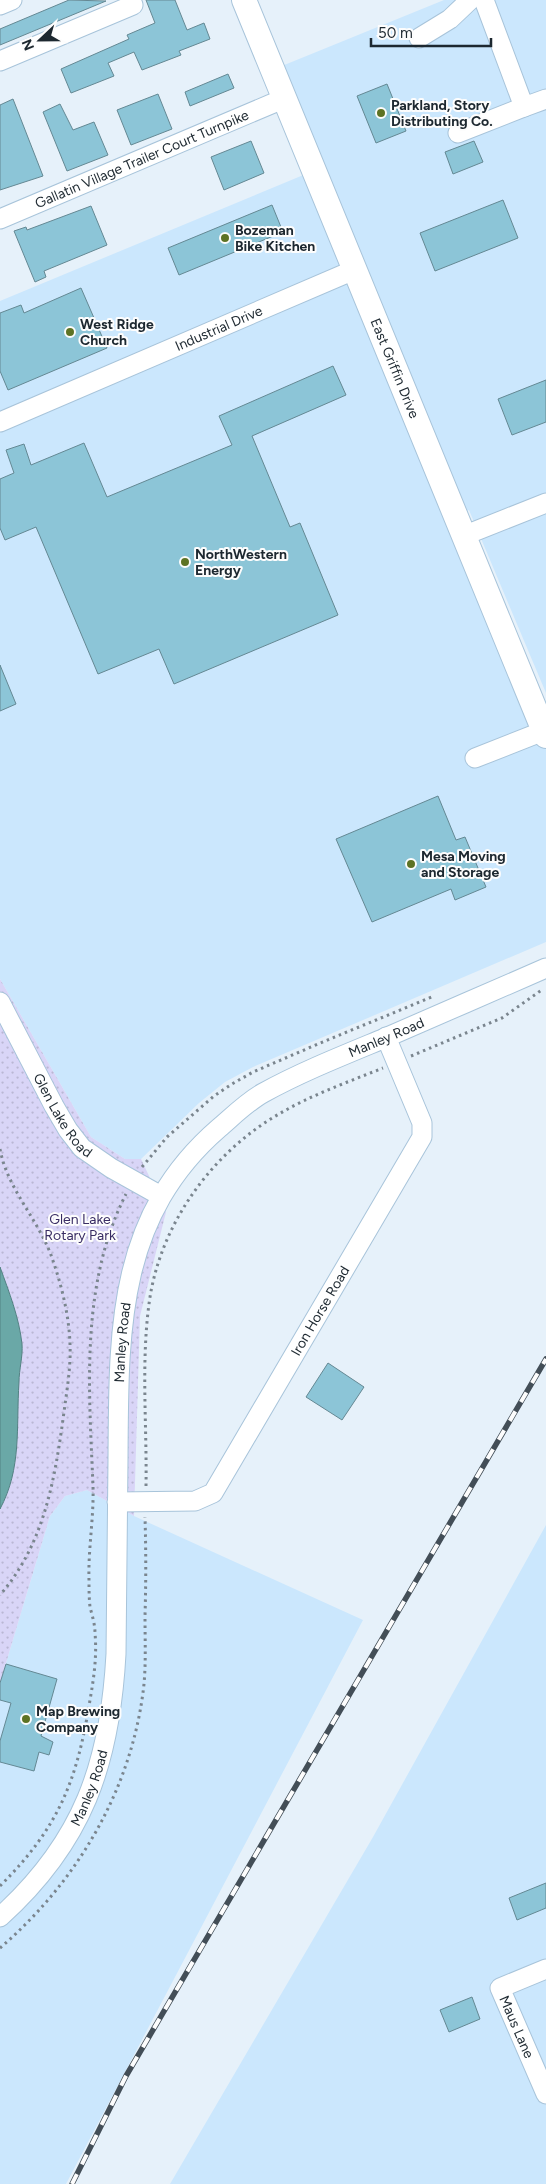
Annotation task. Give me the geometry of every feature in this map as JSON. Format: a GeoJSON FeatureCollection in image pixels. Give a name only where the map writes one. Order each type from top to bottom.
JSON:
{"type":"FeatureCollection","features":[{"type":"Feature","properties":{"kind":"main road","name":"East Griffin Drive"},"geometry":{"type":"LineString","coordinates":[[244,0],[283,99],[545,732]]}},
{"type":"Feature","properties":{"kind":"street"},"geometry":{"type":"LineString","coordinates":[[0,5],[12,0]]}},
{"type":"Feature","properties":{"kind":"street"},"geometry":{"type":"LineString","coordinates":[[0,61],[133,5],[131,0]]}},
{"type":"Feature","properties":{"kind":"street"},"geometry":{"type":"LineString","coordinates":[[419,38],[450,19],[470,0]]}},
{"type":"Feature","properties":{"kind":"street"},"geometry":{"type":"LineString","coordinates":[[484,0],[524,107]]}},
{"type":"Feature","properties":{"kind":"street","name":"Gallatin Village Trailer Court Turnpike"},"geometry":{"type":"LineString","coordinates":[[0,219],[283,99]]}},
{"type":"Feature","properties":{"kind":"street"},"geometry":{"type":"LineString","coordinates":[[458,133],[546,99]]}},
{"type":"Feature","properties":{"kind":"street","name":"Industrial Drive"},"geometry":{"type":"LineString","coordinates":[[0,422],[354,270]]}},
{"type":"Feature","properties":{"kind":"street"},"geometry":{"type":"LineString","coordinates":[[463,536],[546,503]]}},
{"type":"Feature","properties":{"kind":"street"},"geometry":{"type":"LineString","coordinates":[[475,758],[545,732]]}},
{"type":"Feature","properties":{"kind":"street","name":"Manley Road"},"geometry":{"type":"LineString","coordinates":[[0,1917],[33,1885],[68,1836],[80,1816],[100,1766],[114,1691],[116,1654],[118,1374],[122,1314],[134,1261],[161,1196],[197,1149],[234,1115],[262,1094],[386,1037],[546,968]]}},
{"type":"Feature","properties":{"kind":"street","name":"Glen Lake Road"},"geometry":{"type":"LineString","coordinates":[[0,1002],[68,1130],[82,1148],[111,1168],[161,1196]]}},
{"type":"Feature","properties":{"kind":"street","name":"Iron Horse Road"},"geometry":{"type":"LineString","coordinates":[[117,1502],[195,1501],[213,1493],[422,1137],[422,1123],[386,1037]]}},
{"type":"Feature","properties":{"kind":"street","name":"Maus Lane"},"geometry":{"type":"LineString","coordinates":[[546,1969],[500,1988],[546,2094]]}},
{"type":"Feature","properties":{"kind":"path"},"geometry":{"type":"LineString","coordinates":[[0,1948],[45,1906],[70,1874],[112,1800],[134,1741],[144,1683],[146,1349],[149,1303],[161,1257],[180,1214],[222,1157],[260,1126],[299,1103],[502,1018],[546,987]]}},
{"type":"Feature","properties":{"kind":"path"},"geometry":{"type":"LineString","coordinates":[[0,1886],[47,1832],[54,1820],[70,1784],[86,1729],[95,1669],[95,1633],[90,1605],[89,1578],[93,1487],[90,1454],[90,1328],[98,1272],[117,1212],[133,1180],[147,1159],[167,1137],[214,1096],[253,1072],[442,993]]}},
{"type":"Feature","properties":{"kind":"path"},"geometry":{"type":"LineString","coordinates":[[0,1149],[2,1161],[11,1183],[34,1219],[50,1253],[59,1281],[70,1343],[70,1372],[57,1469],[50,1500],[34,1544],[22,1567],[0,1596]]}},
{"type":"Feature","properties":{"kind":"shaded area"},"geometry":{"type":"Polygon","coordinates":[[[444,0],[546,0],[546,693],[469,510],[455,516],[546,736],[546,942],[253,1067],[225,1082],[199,1103],[141,1159],[125,1159],[91,1137],[0,979],[0,301],[313,171],[272,70],[444,0]]]}},
{"type":"Feature","properties":{"kind":"shaded area"},"geometry":{"type":"Polygon","coordinates":[[[0,1267],[16,1314],[21,1334],[22,1349],[15,1463],[7,1494],[0,1509],[0,1267]]]}},
{"type":"Feature","properties":{"kind":"shaded area"},"geometry":{"type":"Polygon","coordinates":[[[87,1490],[134,1516],[363,1620],[66,2184],[0,2184],[0,1683],[50,1516],[65,1496],[87,1490]]]}},
{"type":"Feature","properties":{"kind":"shaded area"},"geometry":{"type":"Polygon","coordinates":[[[546,1525],[546,2184],[170,2184],[373,1837],[546,1525]]]}},
{"type":"Feature","properties":{"kind":"green space","name":"Glen Lake Rotary Park"},"geometry":{"type":"Polygon","coordinates":[[[0,979],[91,1137],[125,1159],[141,1159],[166,1212],[140,1316],[134,1516],[87,1490],[65,1496],[50,1516],[0,1683],[0,979]]]}},
{"type":"Feature","properties":{"kind":"building"},"geometry":{"type":"Polygon","coordinates":[[[69,0],[106,1],[0,45],[0,29],[69,0]]]}},
{"type":"Feature","properties":{"kind":"building"},"geometry":{"type":"Polygon","coordinates":[[[146,0],[175,0],[187,30],[204,23],[210,39],[179,51],[181,55],[142,70],[134,52],[108,63],[114,76],[71,93],[61,69],[129,39],[127,35],[155,23],[146,0]]]}},
{"type":"Feature","properties":{"kind":"building"},"geometry":{"type":"Polygon","coordinates":[[[228,74],[234,88],[190,106],[185,92],[228,74]]]}},
{"type":"Feature","properties":{"kind":"building","name":"Parkland, Story Distributing Co."},"geometry":{"type":"Polygon","coordinates":[[[387,84],[406,131],[376,143],[357,96],[387,84]]]}},
{"type":"Feature","properties":{"kind":"building"},"geometry":{"type":"Polygon","coordinates":[[[158,94],[172,129],[131,145],[117,110],[158,94]]]}},
{"type":"Feature","properties":{"kind":"building"},"geometry":{"type":"Polygon","coordinates":[[[13,99],[43,176],[0,190],[0,105],[13,99]]]}},
{"type":"Feature","properties":{"kind":"building"},"geometry":{"type":"Polygon","coordinates":[[[60,104],[73,130],[94,122],[108,155],[67,171],[43,112],[60,104]]]}},
{"type":"Feature","properties":{"kind":"building"},"geometry":{"type":"Polygon","coordinates":[[[251,141],[264,173],[224,190],[211,157],[251,141]]]}},
{"type":"Feature","properties":{"kind":"building"},"geometry":{"type":"Polygon","coordinates":[[[474,141],[483,162],[453,174],[445,152],[474,141]]]}},
{"type":"Feature","properties":{"kind":"building"},"geometry":{"type":"Polygon","coordinates":[[[503,200],[518,238],[435,271],[420,233],[503,200]]]}},
{"type":"Feature","properties":{"kind":"building"},"geometry":{"type":"Polygon","coordinates":[[[272,205],[283,232],[179,275],[168,248],[272,205]]]}},
{"type":"Feature","properties":{"kind":"building"},"geometry":{"type":"Polygon","coordinates":[[[91,206],[107,245],[44,271],[46,277],[35,282],[14,231],[26,227],[27,230],[91,206]]]}},
{"type":"Feature","properties":{"kind":"building"},"geometry":{"type":"Polygon","coordinates":[[[81,288],[107,348],[8,390],[0,371],[0,313],[21,305],[24,313],[81,288]]]}},
{"type":"Feature","properties":{"kind":"building"},"geometry":{"type":"Polygon","coordinates":[[[333,366],[346,395],[252,436],[290,527],[300,523],[338,615],[174,684],[159,649],[98,674],[36,527],[5,540],[0,528],[0,479],[14,473],[6,450],[24,444],[31,465],[84,443],[107,497],[232,445],[219,416],[333,366]]]}},
{"type":"Feature","properties":{"kind":"building"},"geometry":{"type":"Polygon","coordinates":[[[546,380],[546,422],[512,435],[498,399],[546,380]]]}},
{"type":"Feature","properties":{"kind":"building"},"geometry":{"type":"Polygon","coordinates":[[[0,665],[16,704],[0,711],[0,665]]]}},
{"type":"Feature","properties":{"kind":"building","name":"Mesa Moving and Storage"},"geometry":{"type":"Polygon","coordinates":[[[438,796],[456,840],[465,837],[486,887],[455,900],[451,889],[372,922],[336,839],[438,796]]]}},
{"type":"Feature","properties":{"kind":"building"},"geometry":{"type":"Polygon","coordinates":[[[328,1363],[364,1387],[342,1420],[306,1397],[328,1363]]]}},
{"type":"Feature","properties":{"kind":"building","name":"Map Brewing Company"},"geometry":{"type":"Polygon","coordinates":[[[6,1664],[57,1679],[41,1736],[53,1742],[49,1755],[39,1752],[34,1771],[0,1762],[0,1741],[11,1703],[0,1700],[0,1683],[6,1664]]]}},
{"type":"Feature","properties":{"kind":"building"},"geometry":{"type":"Polygon","coordinates":[[[546,1883],[546,1908],[517,1920],[509,1898],[546,1883]]]}},
{"type":"Feature","properties":{"kind":"building"},"geometry":{"type":"Polygon","coordinates":[[[472,1997],[480,2019],[449,2032],[440,2010],[472,1997]]]}},
{"type":"Feature","properties":{"kind":"railway"},"geometry":{"type":"LineString","coordinates":[[72,2184],[126,2076],[546,1359]]}},
{"type":"Feature","properties":{"kind":"place","name":"Parkland, Story Distributing Co."},"geometry":{"type":"Point","coordinates":[381,113]}},
{"type":"Feature","properties":{"kind":"place","name":"Bozeman Bike Kitchen"},"geometry":{"type":"Point","coordinates":[225,238]}},
{"type":"Feature","properties":{"kind":"place","name":"West Ridge Church"},"geometry":{"type":"Point","coordinates":[70,332]}},
{"type":"Feature","properties":{"kind":"place","name":"NorthWestern Energy"},"geometry":{"type":"Point","coordinates":[185,562]}},
{"type":"Feature","properties":{"kind":"place","name":"Mesa Moving and Storage"},"geometry":{"type":"Point","coordinates":[411,864]}},
{"type":"Feature","properties":{"kind":"place","name":"Map Brewing Company"},"geometry":{"type":"Point","coordinates":[26,1719]}}]}
